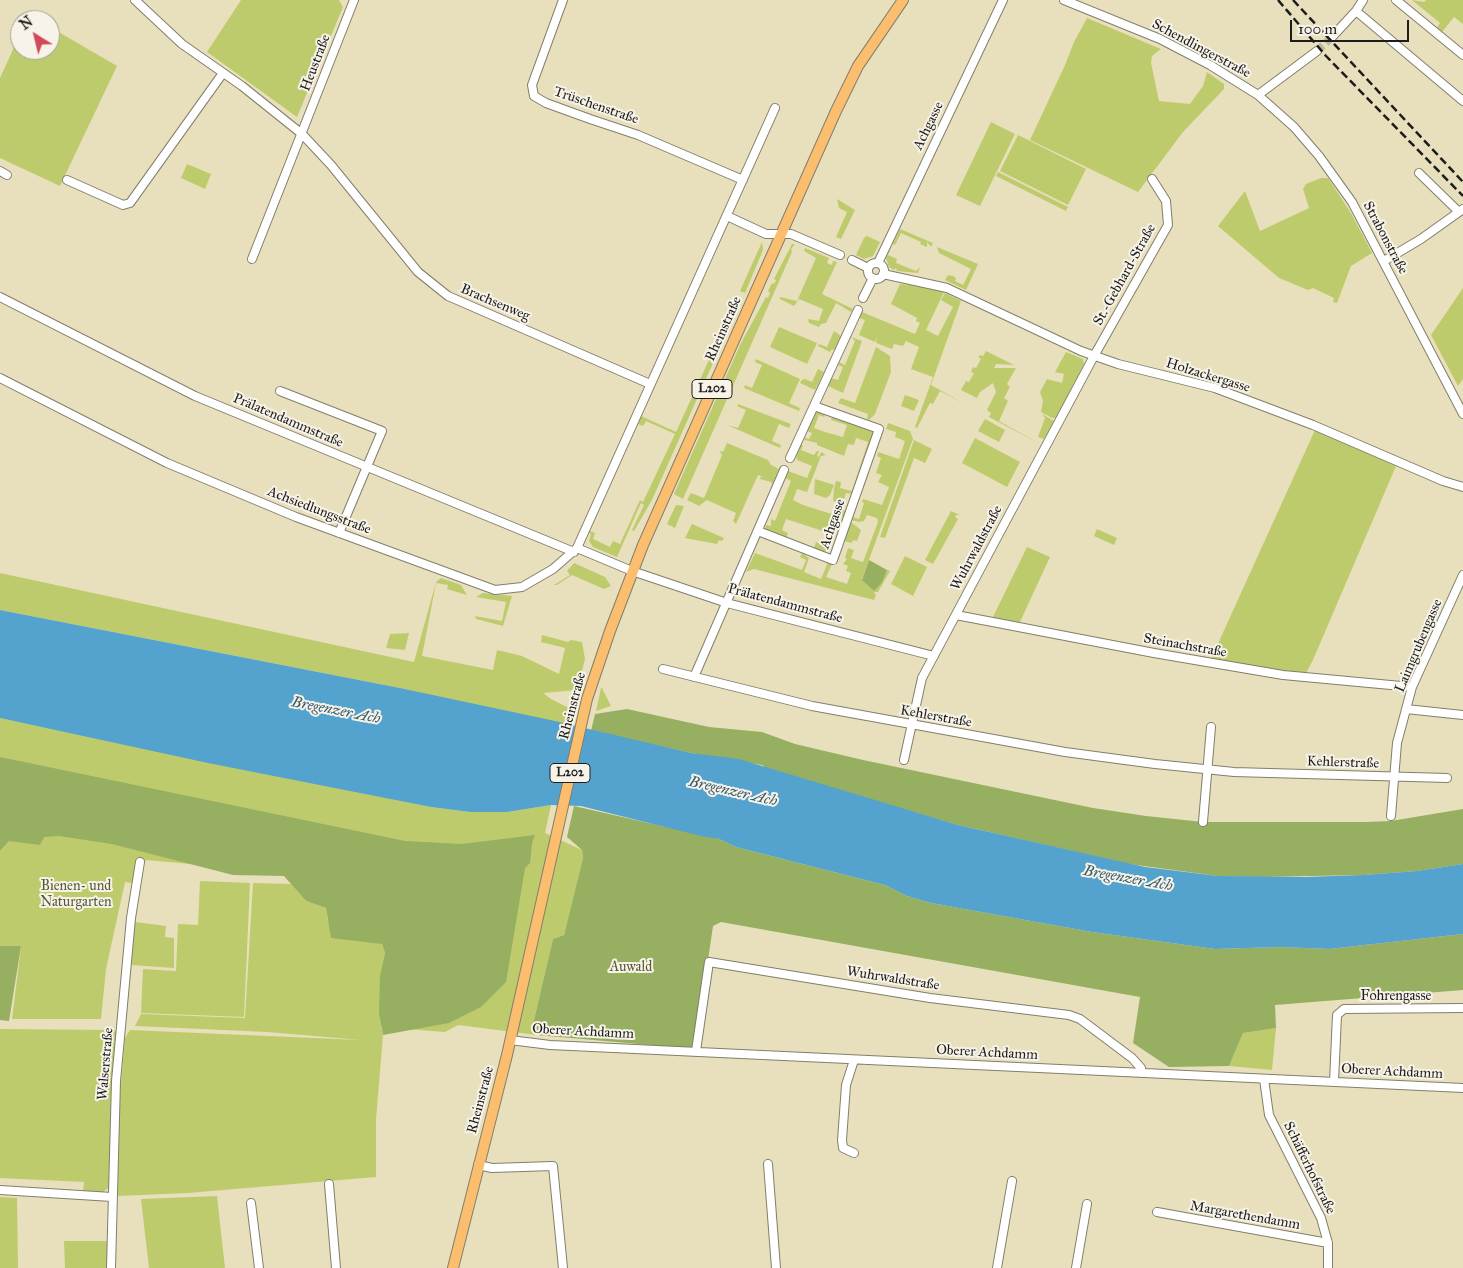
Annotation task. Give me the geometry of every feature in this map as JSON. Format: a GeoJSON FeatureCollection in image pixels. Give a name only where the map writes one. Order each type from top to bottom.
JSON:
{"type":"FeatureCollection","features":[{"type":"Feature","properties":{"kind":"main road","name":"Rheinstraße"},"geometry":{"type":"LineString","coordinates":[[453,1268],[510,1040],[585,707],[632,570],[850,83],[870,47],[903,0]]}},
{"type":"Feature","properties":{"kind":"street","name":"Brachsenweg"},"geometry":{"type":"LineString","coordinates":[[135,0],[182,44],[263,101],[302,134],[331,165],[418,272],[448,296],[650,384]]}},
{"type":"Feature","properties":{"kind":"street"},"geometry":{"type":"LineString","coordinates":[[344,0],[352,4]]}},
{"type":"Feature","properties":{"kind":"street","name":"Trüschenstraße"},"geometry":{"type":"LineString","coordinates":[[563,0],[532,85],[534,96],[546,103],[638,134],[743,180]]}},
{"type":"Feature","properties":{"kind":"street","name":"Achgasse"},"geometry":{"type":"LineString","coordinates":[[878,263],[1004,0]]}},
{"type":"Feature","properties":{"kind":"street","name":"Schendlingerstraße"},"geometry":{"type":"LineString","coordinates":[[1064,0],[1168,43],[1234,78],[1258,95],[1317,51]]}},
{"type":"Feature","properties":{"kind":"street"},"geometry":{"type":"LineString","coordinates":[[1332,37],[1356,11],[1363,0]]}},
{"type":"Feature","properties":{"kind":"street"},"geometry":{"type":"LineString","coordinates":[[1396,0],[1463,55]]}},
{"type":"Feature","properties":{"kind":"street","name":"Heustraße"},"geometry":{"type":"LineString","coordinates":[[302,134],[352,4]]}},
{"type":"Feature","properties":{"kind":"street"},"geometry":{"type":"LineString","coordinates":[[1356,11],[1463,101]]}},
{"type":"Feature","properties":{"kind":"street"},"geometry":{"type":"LineString","coordinates":[[66,180],[122,205],[130,203],[223,73]]}},
{"type":"Feature","properties":{"kind":"street","name":"Strabonstraße"},"geometry":{"type":"LineString","coordinates":[[1258,95],[1294,128],[1331,171],[1352,202],[1463,414]]}},
{"type":"Feature","properties":{"kind":"street"},"geometry":{"type":"LineString","coordinates":[[632,570],[575,550],[775,108]]}},
{"type":"Feature","properties":{"kind":"street"},"geometry":{"type":"LineString","coordinates":[[252,259],[302,134]]}},
{"type":"Feature","properties":{"kind":"street"},"geometry":{"type":"LineString","coordinates":[[1384,261],[1421,240],[1461,210],[1419,173]]}},
{"type":"Feature","properties":{"kind":"street","name":"St.-Gebhard-Straße"},"geometry":{"type":"LineString","coordinates":[[1094,356],[1168,225],[1166,200],[1152,179]]}},
{"type":"Feature","properties":{"kind":"street"},"geometry":{"type":"LineString","coordinates":[[727,216],[766,234],[793,234],[839,254]]}},
{"type":"Feature","properties":{"kind":"street"},"geometry":{"type":"LineString","coordinates":[[852,260],[868,268]]}},
{"type":"Feature","properties":{"kind":"street"},"geometry":{"type":"LineString","coordinates":[[868,268],[873,263],[878,263],[883,269],[883,274],[873,278]]}},
{"type":"Feature","properties":{"kind":"street"},"geometry":{"type":"LineString","coordinates":[[868,268],[868,273],[873,278]]}},
{"type":"Feature","properties":{"kind":"street","name":"Holzackergasse"},"geometry":{"type":"LineString","coordinates":[[883,274],[929,282],[947,288],[1036,331],[1094,356],[1118,364],[1215,388],[1313,425],[1444,481],[1463,487]]}},
{"type":"Feature","properties":{"kind":"street"},"geometry":{"type":"LineString","coordinates":[[863,298],[873,278]]}},
{"type":"Feature","properties":{"kind":"street","name":"Prälatendammstraße"},"geometry":{"type":"LineString","coordinates":[[0,297],[195,396],[367,468],[575,550]]}},
{"type":"Feature","properties":{"kind":"street"},"geometry":{"type":"LineString","coordinates":[[790,458],[858,310]]}},
{"type":"Feature","properties":{"kind":"street","name":"Wuhrwaldstraße"},"geometry":{"type":"LineString","coordinates":[[904,760],[919,684],[1094,356]]}},
{"type":"Feature","properties":{"kind":"street","name":"Achsiedlungsstraße"},"geometry":{"type":"LineString","coordinates":[[0,378],[167,463],[339,533],[499,590],[518,588],[533,582],[575,550]]}},
{"type":"Feature","properties":{"kind":"street"},"geometry":{"type":"LineString","coordinates":[[280,391],[382,431],[339,533]]}},
{"type":"Feature","properties":{"kind":"street","name":"Achgasse"},"geometry":{"type":"LineString","coordinates":[[758,531],[833,560],[879,429],[814,406]]}},
{"type":"Feature","properties":{"kind":"street"},"geometry":{"type":"LineString","coordinates":[[694,677],[784,470]]}},
{"type":"Feature","properties":{"kind":"street","name":"Prälatendammstraße"},"geometry":{"type":"LineString","coordinates":[[632,570],[727,603],[934,656]]}},
{"type":"Feature","properties":{"kind":"street","name":"Laimgrubengasse"},"geometry":{"type":"LineString","coordinates":[[1391,816],[1397,743],[1412,686],[1463,575]]}},
{"type":"Feature","properties":{"kind":"street","name":"Steinachstraße"},"geometry":{"type":"LineString","coordinates":[[956,615],[1154,654],[1283,675],[1412,686]]}},
{"type":"Feature","properties":{"kind":"street","name":"Kehlerstraße"},"geometry":{"type":"LineString","coordinates":[[663,669],[812,706],[912,726],[1065,752],[1209,770],[1447,778]]}},
{"type":"Feature","properties":{"kind":"street"},"geometry":{"type":"LineString","coordinates":[[1406,709],[1463,715]]}},
{"type":"Feature","properties":{"kind":"street"},"geometry":{"type":"LineString","coordinates":[[1203,822],[1209,770],[1211,727]]}},
{"type":"Feature","properties":{"kind":"street","name":"Walserstraße"},"geometry":{"type":"LineString","coordinates":[[112,1268],[112,1196],[116,1081],[131,918],[140,862]]}},
{"type":"Feature","properties":{"kind":"street","name":"Wuhrwaldstraße"},"geometry":{"type":"LineString","coordinates":[[696,1051],[709,962],[930,998],[1069,1014],[1080,1018],[1132,1058],[1141,1068],[1142,1073]]}},
{"type":"Feature","properties":{"kind":"street","name":"Fohrengasse"},"geometry":{"type":"LineString","coordinates":[[1334,1082],[1337,1015],[1344,1010],[1463,1008]]}},
{"type":"Feature","properties":{"kind":"street","name":"Oberer Achdamm"},"geometry":{"type":"LineString","coordinates":[[510,1040],[550,1045],[1463,1088]]}},
{"type":"Feature","properties":{"kind":"street"},"geometry":{"type":"LineString","coordinates":[[854,1060],[846,1084],[842,1140],[844,1148],[854,1153]]}},
{"type":"Feature","properties":{"kind":"street","name":"Schäfferhofstraße"},"geometry":{"type":"LineString","coordinates":[[1264,1079],[1269,1115],[1317,1210],[1328,1244],[1328,1268]]}},
{"type":"Feature","properties":{"kind":"street"},"geometry":{"type":"LineString","coordinates":[[768,1164],[776,1268]]}},
{"type":"Feature","properties":{"kind":"street"},"geometry":{"type":"LineString","coordinates":[[478,1165],[492,1168],[553,1166],[562,1268]]}},
{"type":"Feature","properties":{"kind":"street"},"geometry":{"type":"LineString","coordinates":[[997,1268],[1012,1181]]}},
{"type":"Feature","properties":{"kind":"street"},"geometry":{"type":"LineString","coordinates":[[329,1184],[336,1268]]}},
{"type":"Feature","properties":{"kind":"street"},"geometry":{"type":"LineString","coordinates":[[0,1190],[112,1196]]}},
{"type":"Feature","properties":{"kind":"street"},"geometry":{"type":"LineString","coordinates":[[251,1203],[259,1268]]}},
{"type":"Feature","properties":{"kind":"street"},"geometry":{"type":"LineString","coordinates":[[1076,1268],[1087,1204]]}},
{"type":"Feature","properties":{"kind":"street","name":"Margarethendamm"},"geometry":{"type":"LineString","coordinates":[[1157,1212],[1328,1244]]}},
{"type":"Feature","properties":{"kind":"green space"},"geometry":{"type":"Polygon","coordinates":[[[241,0],[339,0],[343,7],[297,117],[207,52],[241,0]]]}},
{"type":"Feature","properties":{"kind":"green space"},"geometry":{"type":"Polygon","coordinates":[[[1412,0],[1424,2],[1426,0],[1463,0],[1463,24],[1454,17],[1442,32],[1437,28],[1440,23],[1412,0]]]}},
{"type":"Feature","properties":{"kind":"green space"},"geometry":{"type":"Polygon","coordinates":[[[1087,18],[1161,49],[1152,56],[1151,63],[1159,101],[1190,104],[1203,86],[1207,72],[1224,84],[1224,89],[1183,132],[1138,192],[1030,140],[1074,42],[1087,18]]]}},
{"type":"Feature","properties":{"kind":"green space"},"geometry":{"type":"Polygon","coordinates":[[[60,33],[117,66],[60,186],[0,158],[0,78],[10,56],[10,60],[60,60],[60,33]]]}},
{"type":"Feature","properties":{"kind":"green space"},"geometry":{"type":"Polygon","coordinates":[[[991,122],[1015,134],[980,206],[956,195],[991,122]]]}},
{"type":"Feature","properties":{"kind":"green space"},"geometry":{"type":"Polygon","coordinates":[[[1018,135],[1086,169],[1068,205],[1000,171],[1018,135]]]}},
{"type":"Feature","properties":{"kind":"green space"},"geometry":{"type":"Polygon","coordinates":[[[187,164],[211,174],[205,189],[181,178],[187,164]]]}},
{"type":"Feature","properties":{"kind":"green space"},"geometry":{"type":"Polygon","coordinates":[[[998,172],[1068,207],[1066,211],[996,176],[998,172]]]}},
{"type":"Feature","properties":{"kind":"green space"},"geometry":{"type":"Polygon","coordinates":[[[1321,178],[1328,178],[1351,213],[1372,253],[1351,266],[1337,303],[1333,302],[1334,298],[1313,288],[1308,290],[1279,278],[1218,226],[1245,191],[1260,231],[1309,208],[1303,189],[1306,184],[1321,178]]]}},
{"type":"Feature","properties":{"kind":"green space"},"geometry":{"type":"Polygon","coordinates":[[[837,199],[855,210],[841,239],[836,237],[847,212],[839,208],[837,199]]]}},
{"type":"Feature","properties":{"kind":"green space"},"geometry":{"type":"Polygon","coordinates":[[[900,229],[933,243],[931,247],[927,242],[927,247],[920,244],[921,242],[901,233],[895,245],[893,244],[900,229]]]}},
{"type":"Feature","properties":{"kind":"green space"},"geometry":{"type":"Polygon","coordinates":[[[867,236],[880,242],[873,256],[864,259],[856,255],[864,238],[867,236]]]}},
{"type":"Feature","properties":{"kind":"green space"},"geometry":{"type":"Polygon","coordinates":[[[762,242],[763,250],[745,293],[740,291],[762,242]]]}},
{"type":"Feature","properties":{"kind":"green space"},"geometry":{"type":"Polygon","coordinates":[[[792,244],[795,244],[791,249],[792,252],[683,499],[674,494],[740,345],[766,297],[768,298],[770,293],[768,291],[772,283],[774,284],[776,280],[774,279],[792,244]]]}},
{"type":"Feature","properties":{"kind":"green space"},"geometry":{"type":"Polygon","coordinates":[[[892,244],[888,255],[897,259],[896,263],[916,271],[920,267],[918,273],[897,271],[896,268],[894,270],[889,267],[886,258],[892,244]]]}},
{"type":"Feature","properties":{"kind":"green space"},"geometry":{"type":"Polygon","coordinates":[[[937,247],[978,264],[966,290],[945,280],[948,275],[953,276],[956,278],[955,281],[963,285],[971,269],[939,253],[937,247]]]}},
{"type":"Feature","properties":{"kind":"green space"},"geometry":{"type":"Polygon","coordinates":[[[805,248],[829,258],[827,263],[832,265],[833,261],[837,262],[822,294],[853,309],[851,312],[836,303],[826,323],[821,324],[819,327],[809,323],[808,319],[819,321],[823,309],[799,299],[794,306],[780,299],[780,297],[797,301],[816,258],[804,251],[805,248]]]}},
{"type":"Feature","properties":{"kind":"green space"},"geometry":{"type":"Polygon","coordinates":[[[900,284],[929,287],[944,292],[926,330],[938,336],[953,307],[941,300],[945,293],[961,301],[931,385],[965,404],[940,391],[933,404],[930,403],[917,428],[915,427],[933,377],[911,369],[919,347],[906,341],[903,346],[894,344],[892,349],[876,343],[877,337],[875,342],[859,335],[865,320],[859,318],[862,312],[915,334],[920,323],[916,321],[917,318],[891,304],[900,284]]]}},
{"type":"Feature","properties":{"kind":"green space"},"geometry":{"type":"Polygon","coordinates":[[[1463,288],[1463,379],[1458,386],[1431,335],[1463,288]]]}},
{"type":"Feature","properties":{"kind":"green space"},"geometry":{"type":"Polygon","coordinates":[[[725,325],[729,327],[652,500],[634,531],[632,530],[644,505],[641,503],[617,557],[593,547],[589,541],[591,534],[588,532],[594,520],[590,531],[595,533],[593,539],[610,547],[613,541],[620,544],[640,500],[643,502],[675,434],[646,421],[643,426],[638,424],[634,434],[641,416],[676,432],[725,325]]]}},
{"type":"Feature","properties":{"kind":"green space"},"geometry":{"type":"Polygon","coordinates":[[[779,327],[817,343],[807,364],[770,347],[779,327]]]}},
{"type":"Feature","properties":{"kind":"green space"},"geometry":{"type":"Polygon","coordinates":[[[834,331],[841,336],[834,350],[832,349],[830,352],[818,346],[819,344],[827,347],[834,331]]]}},
{"type":"Feature","properties":{"kind":"green space"},"geometry":{"type":"Polygon","coordinates":[[[851,337],[862,341],[843,393],[828,386],[831,378],[838,380],[843,367],[838,365],[839,362],[845,365],[855,341],[851,337]]]}},
{"type":"Feature","properties":{"kind":"green space"},"geometry":{"type":"Polygon","coordinates":[[[876,347],[890,356],[891,372],[875,414],[869,420],[867,419],[868,414],[838,403],[841,398],[855,403],[876,347]]]}},
{"type":"Feature","properties":{"kind":"green space"},"geometry":{"type":"Polygon","coordinates":[[[986,351],[1014,365],[996,364],[994,368],[1016,368],[1007,384],[1010,387],[1004,398],[1008,401],[999,421],[1040,444],[989,417],[991,413],[987,410],[996,392],[993,383],[980,392],[977,398],[961,390],[974,373],[971,372],[973,367],[976,368],[981,359],[978,357],[980,355],[983,356],[986,351]]]}},
{"type":"Feature","properties":{"kind":"green space"},"geometry":{"type":"Polygon","coordinates":[[[1066,352],[1083,359],[1084,364],[1056,418],[1052,418],[1041,412],[1043,401],[1040,392],[1047,379],[1062,383],[1064,374],[1055,372],[1066,352]]]}},
{"type":"Feature","properties":{"kind":"green space"},"geometry":{"type":"Polygon","coordinates":[[[756,359],[800,379],[789,403],[800,408],[799,411],[744,388],[745,385],[752,388],[762,365],[755,362],[756,359]]]}},
{"type":"Feature","properties":{"kind":"green space"},"geometry":{"type":"Polygon","coordinates":[[[818,369],[824,372],[815,390],[800,383],[805,379],[812,382],[818,369]]]}},
{"type":"Feature","properties":{"kind":"green space"},"geometry":{"type":"Polygon","coordinates":[[[905,395],[919,400],[914,411],[901,406],[905,395]]]}},
{"type":"Feature","properties":{"kind":"green space"},"geometry":{"type":"Polygon","coordinates":[[[738,404],[791,424],[789,428],[779,424],[772,441],[781,445],[780,448],[727,425],[738,428],[746,410],[737,406],[738,404]]]}},
{"type":"Feature","properties":{"kind":"green space"},"geometry":{"type":"Polygon","coordinates":[[[816,411],[825,414],[824,417],[819,415],[814,428],[825,432],[843,437],[847,425],[831,420],[832,416],[875,431],[852,494],[846,493],[841,509],[848,512],[846,517],[836,515],[840,503],[833,501],[836,481],[841,482],[840,488],[852,491],[868,442],[856,438],[854,445],[848,444],[844,456],[817,445],[817,443],[805,440],[804,437],[809,439],[812,433],[807,431],[816,411]]]}},
{"type":"Feature","properties":{"kind":"green space"},"geometry":{"type":"Polygon","coordinates":[[[1042,414],[1054,421],[1044,439],[1038,437],[1045,418],[1042,414]]]}},
{"type":"Feature","properties":{"kind":"green space"},"geometry":{"type":"Polygon","coordinates":[[[985,419],[1005,430],[999,442],[978,431],[985,419]]]}},
{"type":"Feature","properties":{"kind":"green space"},"geometry":{"type":"Polygon","coordinates":[[[888,423],[910,431],[913,439],[862,579],[874,591],[887,570],[890,571],[878,592],[874,592],[876,595],[874,600],[754,569],[746,572],[755,553],[802,570],[806,560],[800,557],[802,553],[809,558],[804,572],[821,579],[828,562],[832,564],[826,577],[847,584],[851,573],[846,571],[848,566],[843,564],[847,559],[845,558],[848,548],[854,550],[851,558],[863,562],[878,522],[877,518],[867,515],[864,521],[851,520],[853,517],[859,519],[864,503],[862,502],[863,499],[882,505],[889,487],[878,482],[882,475],[876,473],[881,458],[877,456],[878,452],[899,459],[905,441],[895,437],[896,432],[886,429],[888,423]]]}},
{"type":"Feature","properties":{"kind":"green space"},"geometry":{"type":"Polygon","coordinates":[[[1315,430],[1396,466],[1313,660],[1306,673],[1264,669],[1211,659],[1315,430]]]}},
{"type":"Feature","properties":{"kind":"green space"},"geometry":{"type":"Polygon","coordinates":[[[975,438],[1020,462],[1007,487],[962,463],[975,438]]]}},
{"type":"Feature","properties":{"kind":"green space"},"geometry":{"type":"Polygon","coordinates":[[[914,440],[932,449],[925,463],[914,458],[885,538],[880,537],[914,440]]]}},
{"type":"Feature","properties":{"kind":"green space"},"geometry":{"type":"Polygon","coordinates":[[[727,443],[768,460],[771,465],[779,469],[772,485],[771,482],[760,479],[761,476],[758,475],[736,524],[733,521],[736,513],[707,500],[699,506],[687,500],[691,493],[704,498],[722,455],[719,451],[723,452],[727,443]]]}},
{"type":"Feature","properties":{"kind":"green space"},"geometry":{"type":"Polygon","coordinates":[[[800,445],[803,445],[801,450],[814,455],[819,451],[817,456],[819,457],[821,452],[826,455],[821,456],[807,492],[797,489],[793,500],[838,516],[826,552],[814,548],[816,542],[825,545],[829,533],[786,519],[782,530],[788,533],[786,538],[765,529],[766,525],[771,526],[771,519],[775,521],[791,481],[785,478],[788,471],[807,478],[812,466],[797,460],[796,456],[800,445]]]}},
{"type":"Feature","properties":{"kind":"green space"},"geometry":{"type":"Polygon","coordinates":[[[815,479],[834,485],[830,495],[826,498],[814,494],[815,479]]]}},
{"type":"Feature","properties":{"kind":"green space"},"geometry":{"type":"Polygon","coordinates":[[[676,505],[684,506],[675,528],[667,524],[676,505]]]}},
{"type":"Feature","properties":{"kind":"green space"},"geometry":{"type":"Polygon","coordinates":[[[951,511],[960,515],[956,515],[955,517],[958,519],[933,564],[925,560],[951,511]]]}},
{"type":"Feature","properties":{"kind":"green space"},"geometry":{"type":"Polygon","coordinates":[[[851,522],[861,530],[857,541],[853,540],[852,543],[844,541],[851,522]]]}},
{"type":"Feature","properties":{"kind":"green space"},"geometry":{"type":"Polygon","coordinates":[[[692,524],[724,538],[722,541],[719,540],[717,544],[685,538],[692,524]]]}},
{"type":"Feature","properties":{"kind":"green space"},"geometry":{"type":"Polygon","coordinates":[[[1097,529],[1117,538],[1114,545],[1094,536],[1097,529]]]}},
{"type":"Feature","properties":{"kind":"green space"},"geometry":{"type":"Polygon","coordinates":[[[1027,547],[1050,557],[1019,624],[992,619],[1027,547]]]}},
{"type":"Feature","properties":{"kind":"green space"},"geometry":{"type":"Polygon","coordinates":[[[905,556],[927,567],[913,596],[891,584],[905,556]]]}},
{"type":"Feature","properties":{"kind":"green space"},"geometry":{"type":"Polygon","coordinates":[[[869,560],[887,570],[882,582],[874,591],[862,580],[869,560]]]}},
{"type":"Feature","properties":{"kind":"green space"},"geometry":{"type":"Polygon","coordinates":[[[574,563],[605,577],[611,586],[604,589],[572,575],[554,585],[570,575],[567,571],[574,563]]]}},
{"type":"Feature","properties":{"kind":"green space"},"geometry":{"type":"Polygon","coordinates":[[[0,573],[414,662],[436,582],[441,578],[461,585],[467,595],[447,589],[448,585],[436,583],[422,656],[493,670],[497,650],[522,656],[559,674],[565,648],[541,642],[542,635],[568,642],[571,640],[582,642],[585,659],[577,690],[543,693],[573,710],[569,726],[400,688],[0,610],[0,573]]]}},
{"type":"Feature","properties":{"kind":"green space"},"geometry":{"type":"Polygon","coordinates":[[[483,593],[512,596],[503,626],[476,619],[475,616],[502,621],[506,602],[476,597],[483,593]]]}},
{"type":"Feature","properties":{"kind":"green space"},"geometry":{"type":"Polygon","coordinates":[[[409,633],[405,650],[386,648],[390,634],[409,633]]]}},
{"type":"Feature","properties":{"kind":"green space"},"geometry":{"type":"Polygon","coordinates":[[[601,688],[611,706],[596,711],[601,688]]]}},
{"type":"Feature","properties":{"kind":"green space"},"geometry":{"type":"Polygon","coordinates":[[[627,709],[709,727],[762,732],[795,744],[863,760],[1093,808],[1146,816],[1203,822],[1365,822],[1391,821],[1463,809],[1463,864],[1417,871],[1364,875],[1256,877],[1218,876],[1129,864],[958,825],[769,770],[762,765],[691,753],[591,731],[595,714],[627,709]]]}},
{"type":"Feature","properties":{"kind":"green space","name":"Bienen- und Naturgarten"},"geometry":{"type":"Polygon","coordinates":[[[0,718],[431,807],[470,812],[507,812],[551,805],[545,833],[582,850],[583,858],[564,935],[553,939],[534,1020],[537,1035],[458,1025],[445,1032],[381,1027],[383,1035],[376,1120],[376,1177],[188,1193],[118,1196],[116,1193],[119,1108],[125,1038],[130,1030],[361,1040],[267,1032],[135,1026],[141,1014],[245,1018],[253,883],[291,884],[306,901],[326,908],[328,922],[382,944],[385,953],[380,976],[397,904],[313,875],[146,860],[131,883],[125,882],[106,969],[101,1019],[12,1019],[21,947],[0,946],[0,851],[9,841],[0,763],[0,718]]]}},
{"type":"Feature","properties":{"kind":"green space"},"geometry":{"type":"Polygon","coordinates":[[[0,757],[405,841],[462,844],[535,835],[532,843],[530,863],[525,868],[506,982],[481,1007],[449,1023],[383,1035],[379,1013],[380,976],[385,953],[382,944],[331,938],[326,908],[306,901],[284,876],[233,875],[112,844],[59,836],[44,837],[40,845],[9,841],[0,851],[0,757]]]}},
{"type":"Feature","properties":{"kind":"green space","name":"Auwald"},"geometry":{"type":"Polygon","coordinates":[[[574,806],[719,839],[736,847],[885,885],[907,896],[931,903],[1092,932],[1215,949],[1280,947],[1329,949],[1463,934],[1463,990],[1275,1005],[1276,1028],[1243,1033],[1229,1066],[1169,1067],[1133,1043],[1140,997],[721,922],[713,926],[695,1049],[537,1035],[534,1020],[553,939],[564,935],[583,858],[582,850],[567,837],[574,806]]]}},
{"type":"Feature","properties":{"kind":"green space"},"geometry":{"type":"Polygon","coordinates":[[[200,881],[250,883],[244,1017],[141,1013],[143,969],[176,971],[178,924],[198,925],[200,881]]]}},
{"type":"Feature","properties":{"kind":"green space"},"geometry":{"type":"Polygon","coordinates":[[[135,922],[166,926],[165,937],[174,938],[174,968],[131,965],[135,922]]]}},
{"type":"Feature","properties":{"kind":"green space"},"geometry":{"type":"Polygon","coordinates":[[[0,946],[21,946],[9,1021],[0,1020],[0,946]]]}},
{"type":"Feature","properties":{"kind":"green space"},"geometry":{"type":"Polygon","coordinates":[[[1276,1028],[1272,1070],[1229,1066],[1243,1033],[1276,1028]]]}},
{"type":"Feature","properties":{"kind":"green space"},"geometry":{"type":"Polygon","coordinates":[[[0,1029],[114,1030],[117,1032],[111,1186],[103,1192],[83,1193],[84,1182],[0,1178],[0,1029]]]}},
{"type":"Feature","properties":{"kind":"green space"},"geometry":{"type":"Polygon","coordinates":[[[217,1196],[225,1268],[149,1268],[141,1199],[217,1196]]]}},
{"type":"Feature","properties":{"kind":"green space"},"geometry":{"type":"Polygon","coordinates":[[[0,1197],[17,1198],[18,1268],[0,1268],[0,1197]]]}},
{"type":"Feature","properties":{"kind":"green space"},"geometry":{"type":"Polygon","coordinates":[[[64,1241],[107,1241],[107,1268],[65,1268],[64,1241]]]}},
{"type":"Feature","properties":{"kind":"water","name":"Bregenzer Ach"},"geometry":{"type":"Polygon","coordinates":[[[0,610],[400,688],[555,721],[691,753],[739,759],[958,825],[1145,867],[1218,876],[1305,877],[1417,871],[1463,864],[1463,934],[1329,949],[1280,947],[1215,949],[1092,932],[931,903],[907,896],[885,885],[736,847],[719,839],[581,806],[551,805],[507,812],[470,812],[431,807],[208,763],[0,718],[0,610]]]}},
{"type":"Feature","properties":{"kind":"tunnel"},"geometry":{"type":"LineString","coordinates":[[1317,51],[1332,37]]}},
{"type":"Feature","properties":{"kind":"railway"},"geometry":{"type":"LineString","coordinates":[[1278,0],[1326,56],[1463,196]]}},
{"type":"Feature","properties":{"kind":"railway"},"geometry":{"type":"LineString","coordinates":[[1293,0],[1463,182]]}}]}
